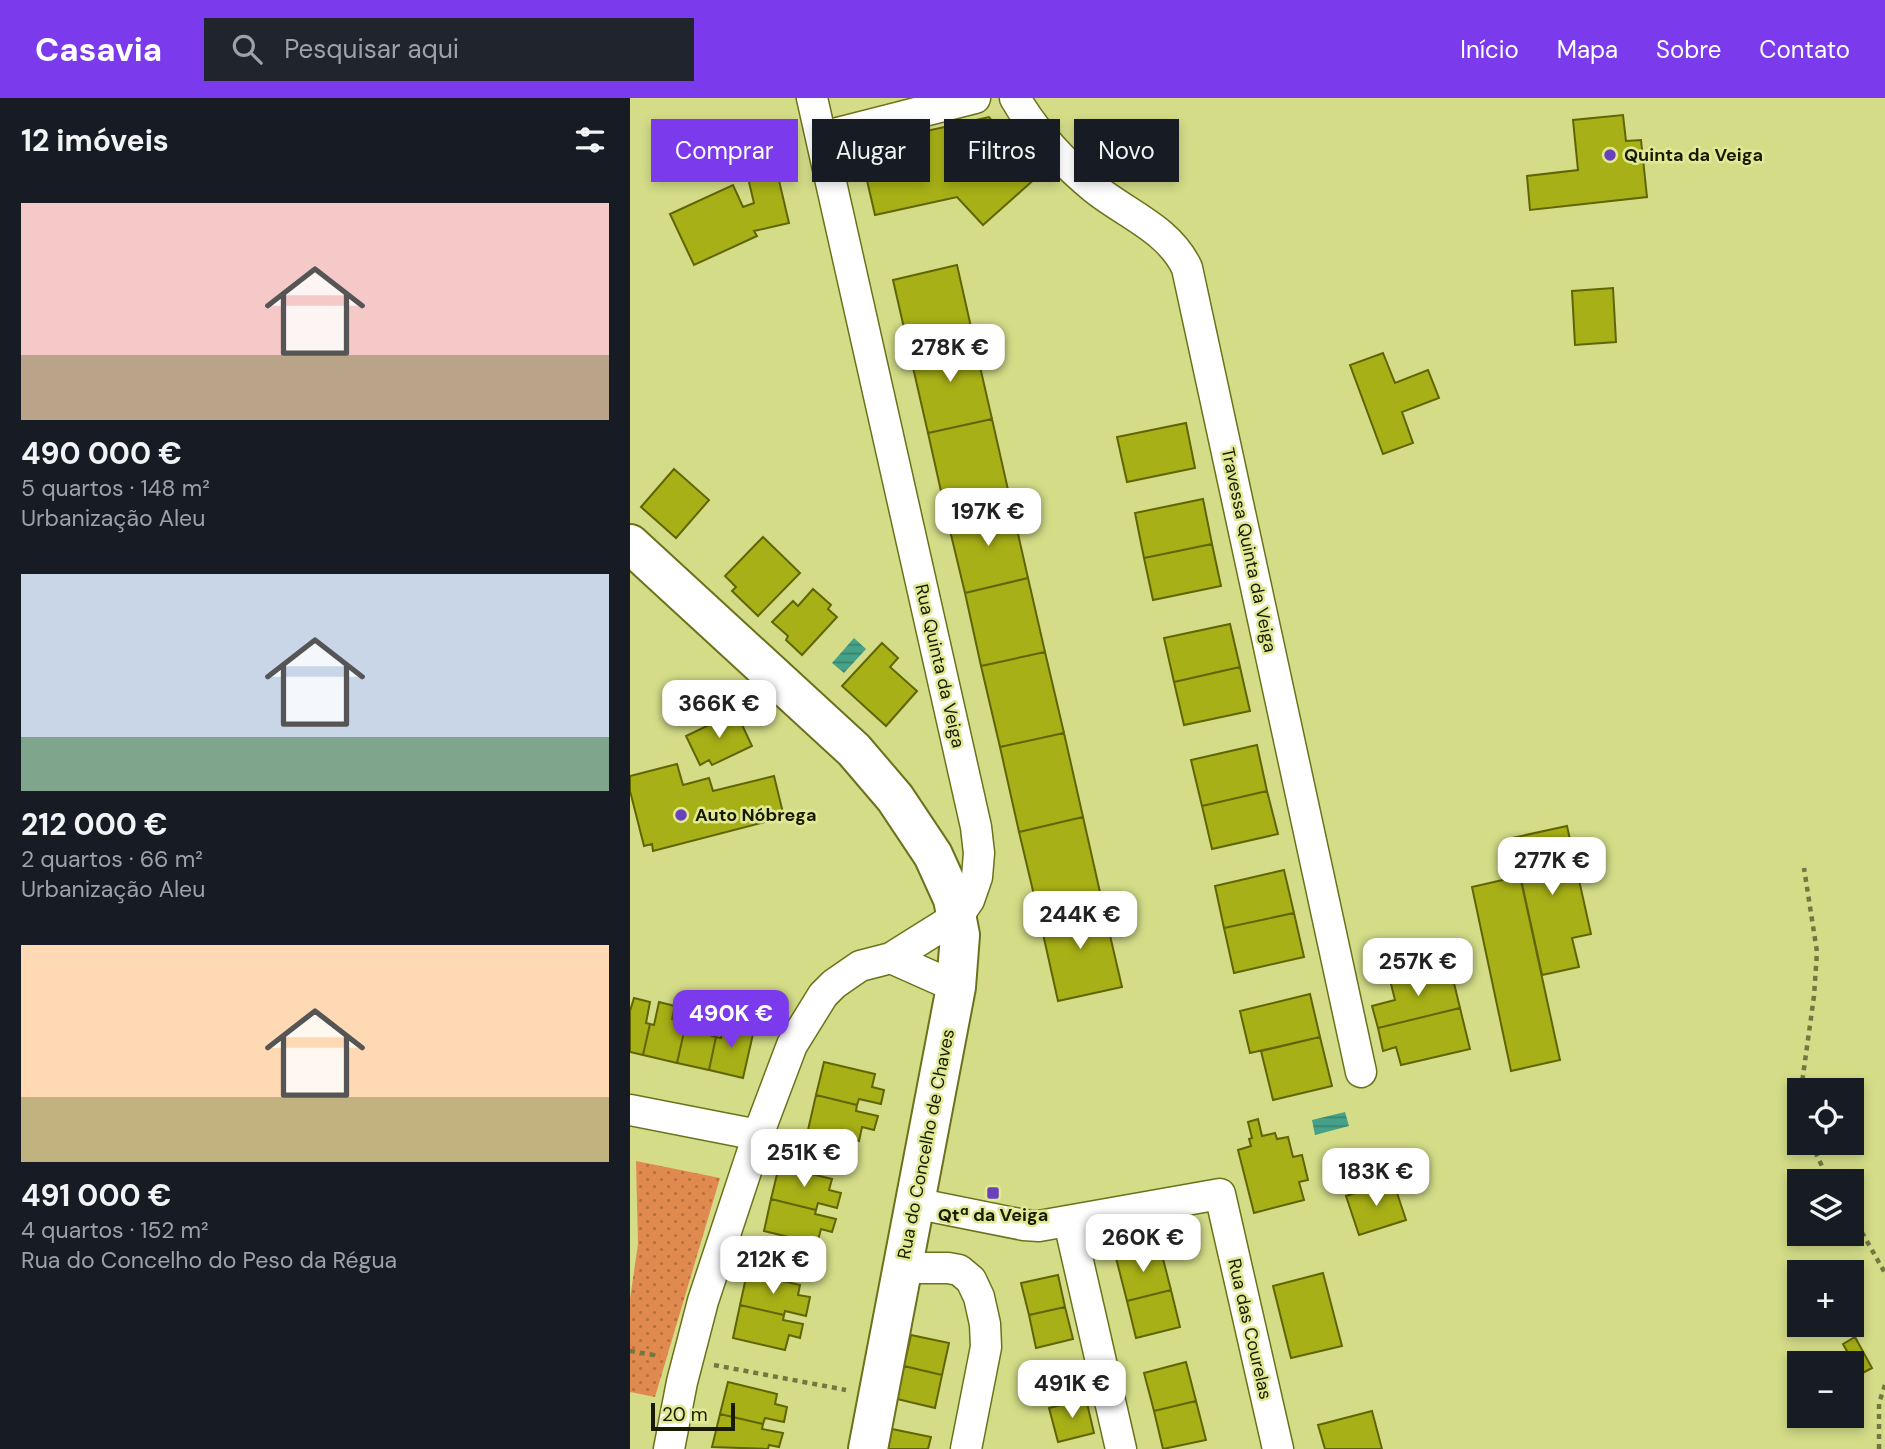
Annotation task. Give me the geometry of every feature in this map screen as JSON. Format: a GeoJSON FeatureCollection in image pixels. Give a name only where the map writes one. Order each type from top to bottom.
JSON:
{"type":"FeatureCollection","features":[{"type":"Feature","properties":{"kind":"street","name":"Rua Quinta da Veiga"},"geometry":{"type":"LineString","coordinates":[[812,98],[818,119]]}},
{"type":"Feature","properties":{"kind":"street"},"geometry":{"type":"LineString","coordinates":[[890,119],[975,98]]}},
{"type":"Feature","properties":{"kind":"street","name":"Travessa Quinta da Veiga"},"geometry":{"type":"LineString","coordinates":[[1015,98],[1033,126],[1081,176],[1122,208],[1162,234],[1181,256],[1187,268],[1361,1072]]}},
{"type":"Feature","properties":{"kind":"street","name":"Rua Quinta da Veiga"},"geometry":{"type":"LineString","coordinates":[[832,182],[976,827],[979,853],[977,877],[969,900],[958,916]]}},
{"type":"Feature","properties":{"kind":"street","name":"Rua do Concelho de Chaves"},"geometry":{"type":"LineString","coordinates":[[630,544],[854,750],[895,798],[934,859],[958,916],[960,953],[956,987],[868,1449]]}},
{"type":"Feature","properties":{"kind":"street"},"geometry":{"type":"LineString","coordinates":[[934,859],[963,856],[976,827]]}},
{"type":"Feature","properties":{"kind":"street"},"geometry":{"type":"LineString","coordinates":[[669,1449],[703,1301],[758,1135],[793,1045],[823,995],[834,984],[860,966],[891,958],[958,916]]}},
{"type":"Feature","properties":{"kind":"street"},"geometry":{"type":"LineString","coordinates":[[891,958],[956,987]]}},
{"type":"Feature","properties":{"kind":"street"},"geometry":{"type":"LineString","coordinates":[[630,1110],[758,1135]]}},
{"type":"Feature","properties":{"kind":"street","name":"Rua das Courelas"},"geometry":{"type":"LineString","coordinates":[[1069,1222],[1220,1194],[1278,1449]]}},
{"type":"Feature","properties":{"kind":"street"},"geometry":{"type":"LineString","coordinates":[[914,1203],[1024,1225],[1069,1222],[1121,1449]]}},
{"type":"Feature","properties":{"kind":"street"},"geometry":{"type":"LineString","coordinates":[[902,1268],[942,1267],[959,1270],[971,1280],[979,1297],[985,1324],[986,1347],[966,1449]]}},
{"type":"Feature","properties":{"kind":"path"},"geometry":{"type":"LineString","coordinates":[[1803,1078],[1817,952],[1804,868]]}},
{"type":"Feature","properties":{"kind":"path"},"geometry":{"type":"LineString","coordinates":[[1864,1236],[1885,1273]]}},
{"type":"Feature","properties":{"kind":"path"},"geometry":{"type":"LineString","coordinates":[[630,1350],[878,1395]]}},
{"type":"Feature","properties":{"kind":"path"},"geometry":{"type":"LineString","coordinates":[[1879,1449],[1879,1403],[1885,1385]]}},
{"type":"Feature","properties":{"kind":"shaded area"},"geometry":{"type":"Polygon","coordinates":[[[636,1161],[720,1178],[655,1397],[630,1392],[630,1299],[638,1244],[636,1161]]]}},
{"type":"Feature","properties":{"kind":"water"},"geometry":{"type":"Polygon","coordinates":[[[854,638],[866,649],[844,673],[832,663],[854,638]]]}},
{"type":"Feature","properties":{"kind":"water"},"geometry":{"type":"Polygon","coordinates":[[[1345,1112],[1349,1126],[1315,1135],[1312,1120],[1345,1112]]]}},
{"type":"Feature","properties":{"kind":"building","name":"Quinta da Veiga"},"geometry":{"type":"Polygon","coordinates":[[[1623,115],[1626,141],[1641,140],[1647,197],[1530,210],[1527,176],[1578,170],[1573,120],[1623,115]]]}},
{"type":"Feature","properties":{"kind":"building"},"geometry":{"type":"Polygon","coordinates":[[[944,127],[944,182],[1031,182],[983,225],[957,197],[875,215],[867,182],[930,182],[930,130],[944,127]]]}},
{"type":"Feature","properties":{"kind":"building"},"geometry":{"type":"Polygon","coordinates":[[[749,182],[779,182],[789,223],[754,231],[757,236],[694,265],[670,214],[733,185],[743,207],[754,203],[749,182]]]}},
{"type":"Feature","properties":{"kind":"building"},"geometry":{"type":"Polygon","coordinates":[[[957,265],[973,336],[909,350],[893,280],[957,265]]]}},
{"type":"Feature","properties":{"kind":"building"},"geometry":{"type":"Polygon","coordinates":[[[1613,288],[1616,342],[1575,345],[1572,291],[1613,288]]]}},
{"type":"Feature","properties":{"kind":"building"},"geometry":{"type":"Polygon","coordinates":[[[973,336],[992,419],[928,433],[909,350],[973,336]]]}},
{"type":"Feature","properties":{"kind":"building"},"geometry":{"type":"Polygon","coordinates":[[[1383,353],[1395,383],[1428,370],[1439,398],[1402,412],[1413,443],[1383,454],[1350,365],[1383,353]]]}},
{"type":"Feature","properties":{"kind":"building"},"geometry":{"type":"Polygon","coordinates":[[[992,419],[1011,503],[947,518],[928,433],[992,419]]]}},
{"type":"Feature","properties":{"kind":"building"},"geometry":{"type":"Polygon","coordinates":[[[1186,423],[1195,468],[1127,482],[1117,437],[1186,423]]]}},
{"type":"Feature","properties":{"kind":"building"},"geometry":{"type":"Polygon","coordinates":[[[674,469],[709,500],[676,538],[641,507],[674,469]]]}},
{"type":"Feature","properties":{"kind":"building"},"geometry":{"type":"Polygon","coordinates":[[[1203,499],[1212,544],[1144,558],[1135,513],[1203,499]]]}},
{"type":"Feature","properties":{"kind":"building"},"geometry":{"type":"Polygon","coordinates":[[[1011,503],[1028,578],[965,593],[947,518],[1011,503]]]}},
{"type":"Feature","properties":{"kind":"building"},"geometry":{"type":"Polygon","coordinates":[[[763,537],[800,573],[758,616],[732,591],[736,587],[725,576],[763,537]]]}},
{"type":"Feature","properties":{"kind":"building"},"geometry":{"type":"Polygon","coordinates":[[[1212,544],[1221,586],[1153,600],[1144,558],[1212,544]]]}},
{"type":"Feature","properties":{"kind":"building"},"geometry":{"type":"Polygon","coordinates":[[[1028,578],[1045,652],[981,666],[965,593],[1028,578]]]}},
{"type":"Feature","properties":{"kind":"building"},"geometry":{"type":"Polygon","coordinates":[[[813,589],[831,605],[828,609],[837,617],[802,655],[786,640],[788,636],[772,622],[793,601],[798,606],[813,589]]]}},
{"type":"Feature","properties":{"kind":"building"},"geometry":{"type":"Polygon","coordinates":[[[1230,624],[1240,667],[1174,682],[1164,638],[1230,624]]]}},
{"type":"Feature","properties":{"kind":"building"},"geometry":{"type":"Polygon","coordinates":[[[882,643],[898,658],[890,667],[917,691],[886,726],[842,686],[882,643]]]}},
{"type":"Feature","properties":{"kind":"building"},"geometry":{"type":"Polygon","coordinates":[[[1045,652],[1064,733],[1000,747],[981,666],[1045,652]]]}},
{"type":"Feature","properties":{"kind":"building"},"geometry":{"type":"Polygon","coordinates":[[[1240,667],[1250,711],[1184,725],[1174,682],[1240,667]]]}},
{"type":"Feature","properties":{"kind":"building"},"geometry":{"type":"Polygon","coordinates":[[[736,712],[752,746],[712,765],[709,760],[700,765],[686,736],[736,712]]]}},
{"type":"Feature","properties":{"kind":"building"},"geometry":{"type":"Polygon","coordinates":[[[1064,733],[1083,817],[1019,832],[1000,747],[1064,733]]]}},
{"type":"Feature","properties":{"kind":"building"},"geometry":{"type":"Polygon","coordinates":[[[1257,745],[1267,791],[1202,806],[1191,760],[1257,745]]]}},
{"type":"Feature","properties":{"kind":"building"},"geometry":{"type":"Polygon","coordinates":[[[677,764],[683,785],[709,778],[713,791],[774,776],[784,817],[653,851],[652,844],[644,846],[630,791],[630,776],[677,764]]]}},
{"type":"Feature","properties":{"kind":"building"},"geometry":{"type":"Polygon","coordinates":[[[1267,791],[1278,834],[1212,849],[1202,806],[1267,791]]]}},
{"type":"Feature","properties":{"kind":"building"},"geometry":{"type":"Polygon","coordinates":[[[1083,817],[1102,901],[1039,916],[1019,832],[1083,817]]]}},
{"type":"Feature","properties":{"kind":"building"},"geometry":{"type":"Polygon","coordinates":[[[1567,826],[1591,934],[1572,938],[1579,967],[1542,975],[1512,838],[1567,826]]]}},
{"type":"Feature","properties":{"kind":"building"},"geometry":{"type":"Polygon","coordinates":[[[1284,870],[1294,913],[1224,928],[1215,886],[1284,870]]]}},
{"type":"Feature","properties":{"kind":"building"},"geometry":{"type":"Polygon","coordinates":[[[1520,876],[1560,1060],[1511,1071],[1472,887],[1520,876]]]}},
{"type":"Feature","properties":{"kind":"building"},"geometry":{"type":"Polygon","coordinates":[[[1102,901],[1122,987],[1058,1001],[1039,916],[1102,901]]]}},
{"type":"Feature","properties":{"kind":"building"},"geometry":{"type":"Polygon","coordinates":[[[1294,913],[1304,957],[1234,973],[1224,928],[1294,913]]]}},
{"type":"Feature","properties":{"kind":"building"},"geometry":{"type":"Polygon","coordinates":[[[1436,968],[1439,978],[1452,975],[1460,1008],[1378,1028],[1372,1006],[1395,1000],[1390,980],[1436,968]]]}},
{"type":"Feature","properties":{"kind":"building"},"geometry":{"type":"Polygon","coordinates":[[[1310,994],[1320,1037],[1250,1053],[1240,1011],[1310,994]]]}},
{"type":"Feature","properties":{"kind":"building"},"geometry":{"type":"Polygon","coordinates":[[[634,998],[650,1002],[646,1023],[650,1024],[643,1055],[630,1052],[630,1011],[634,998]]]}},
{"type":"Feature","properties":{"kind":"building"},"geometry":{"type":"Polygon","coordinates":[[[659,1002],[675,1006],[672,1019],[686,1023],[677,1063],[643,1055],[650,1024],[654,1025],[659,1002]]]}},
{"type":"Feature","properties":{"kind":"building"},"geometry":{"type":"Polygon","coordinates":[[[1460,1008],[1470,1049],[1401,1065],[1396,1047],[1383,1051],[1378,1028],[1460,1008]]]}},
{"type":"Feature","properties":{"kind":"building"},"geometry":{"type":"Polygon","coordinates":[[[699,1011],[716,1015],[712,1036],[716,1037],[709,1070],[677,1063],[686,1023],[696,1025],[699,1011]]]}},
{"type":"Feature","properties":{"kind":"building"},"geometry":{"type":"Polygon","coordinates":[[[726,1016],[740,1020],[738,1031],[753,1034],[743,1078],[709,1070],[716,1037],[721,1038],[726,1016]]]}},
{"type":"Feature","properties":{"kind":"building"},"geometry":{"type":"Polygon","coordinates":[[[1320,1037],[1332,1086],[1273,1100],[1261,1051],[1320,1037]]]}},
{"type":"Feature","properties":{"kind":"building"},"geometry":{"type":"Polygon","coordinates":[[[824,1062],[875,1074],[872,1087],[884,1090],[881,1104],[859,1099],[857,1105],[816,1095],[824,1062]]]}},
{"type":"Feature","properties":{"kind":"building"},"geometry":{"type":"Polygon","coordinates":[[[816,1095],[857,1105],[856,1111],[878,1116],[874,1130],[862,1127],[859,1141],[808,1130],[816,1095]]]}},
{"type":"Feature","properties":{"kind":"building"},"geometry":{"type":"Polygon","coordinates":[[[1258,1119],[1262,1136],[1275,1133],[1277,1139],[1288,1137],[1293,1157],[1302,1155],[1308,1180],[1299,1182],[1304,1200],[1254,1213],[1238,1150],[1251,1146],[1248,1122],[1258,1119]]]}},
{"type":"Feature","properties":{"kind":"building"},"geometry":{"type":"Polygon","coordinates":[[[779,1166],[832,1179],[829,1190],[841,1193],[837,1208],[818,1203],[816,1210],[771,1199],[779,1166]]]}},
{"type":"Feature","properties":{"kind":"building"},"geometry":{"type":"Polygon","coordinates":[[[1393,1181],[1406,1220],[1359,1235],[1346,1196],[1393,1181]]]}},
{"type":"Feature","properties":{"kind":"building"},"geometry":{"type":"Polygon","coordinates":[[[771,1199],[816,1210],[815,1214],[836,1219],[832,1232],[821,1229],[817,1244],[764,1231],[771,1199]]]}},
{"type":"Feature","properties":{"kind":"building"},"geometry":{"type":"Polygon","coordinates":[[[1160,1247],[1171,1290],[1127,1301],[1116,1258],[1160,1247]]]}},
{"type":"Feature","properties":{"kind":"building"},"geometry":{"type":"Polygon","coordinates":[[[747,1273],[800,1285],[798,1295],[810,1297],[806,1316],[785,1311],[784,1315],[740,1305],[747,1273]]]}},
{"type":"Feature","properties":{"kind":"building"},"geometry":{"type":"Polygon","coordinates":[[[1323,1273],[1342,1346],[1291,1358],[1273,1286],[1323,1273]]]}},
{"type":"Feature","properties":{"kind":"building"},"geometry":{"type":"Polygon","coordinates":[[[1058,1275],[1065,1307],[1029,1315],[1021,1283],[1058,1275]]]}},
{"type":"Feature","properties":{"kind":"building"},"geometry":{"type":"Polygon","coordinates":[[[1171,1290],[1180,1327],[1136,1338],[1127,1301],[1171,1290]]]}},
{"type":"Feature","properties":{"kind":"building"},"geometry":{"type":"Polygon","coordinates":[[[740,1305],[784,1315],[783,1320],[803,1324],[800,1338],[789,1335],[785,1350],[733,1338],[740,1305]]]}},
{"type":"Feature","properties":{"kind":"building"},"geometry":{"type":"Polygon","coordinates":[[[1065,1307],[1073,1339],[1036,1348],[1029,1315],[1065,1307]]]}},
{"type":"Feature","properties":{"kind":"building"},"geometry":{"type":"Polygon","coordinates":[[[911,1335],[949,1343],[942,1375],[904,1366],[911,1335]]]}},
{"type":"Feature","properties":{"kind":"building"},"geometry":{"type":"Polygon","coordinates":[[[1855,1337],[1863,1351],[1847,1351],[1843,1344],[1855,1337]]]}},
{"type":"Feature","properties":{"kind":"building"},"geometry":{"type":"Polygon","coordinates":[[[1864,1353],[1872,1368],[1864,1372],[1864,1353]]]}},
{"type":"Feature","properties":{"kind":"building"},"geometry":{"type":"Polygon","coordinates":[[[1186,1362],[1196,1401],[1154,1411],[1144,1373],[1186,1362]]]}},
{"type":"Feature","properties":{"kind":"building"},"geometry":{"type":"Polygon","coordinates":[[[904,1366],[942,1375],[935,1408],[897,1399],[904,1366]]]}},
{"type":"Feature","properties":{"kind":"building"},"geometry":{"type":"Polygon","coordinates":[[[728,1382],[777,1394],[775,1404],[787,1407],[784,1422],[765,1418],[763,1424],[720,1414],[728,1382]]]}},
{"type":"Feature","properties":{"kind":"building"},"geometry":{"type":"Polygon","coordinates":[[[1086,1399],[1094,1433],[1058,1442],[1049,1408],[1086,1399]]]}},
{"type":"Feature","properties":{"kind":"building"},"geometry":{"type":"Polygon","coordinates":[[[1196,1401],[1206,1440],[1163,1449],[1154,1411],[1196,1401]]]}},
{"type":"Feature","properties":{"kind":"building"},"geometry":{"type":"Polygon","coordinates":[[[1372,1411],[1382,1449],[1325,1449],[1318,1425],[1372,1411]]]}},
{"type":"Feature","properties":{"kind":"building"},"geometry":{"type":"Polygon","coordinates":[[[720,1414],[763,1424],[762,1429],[783,1433],[779,1447],[712,1447],[720,1414]]]}},
{"type":"Feature","properties":{"kind":"building"},"geometry":{"type":"Polygon","coordinates":[[[892,1429],[931,1437],[928,1449],[888,1449],[892,1429]]]}},
{"type":"Feature","properties":{"kind":"place","name":"Quinta da Veiga"},"geometry":{"type":"Point","coordinates":[1610,155]}},
{"type":"Feature","properties":{"kind":"place","name":"Auto Nóbrega"},"geometry":{"type":"Point","coordinates":[681,815]}},
{"type":"Feature","properties":{"kind":"place","name":"Qtª da Veiga"},"geometry":{"type":"Point","coordinates":[993,1193]}}]}
